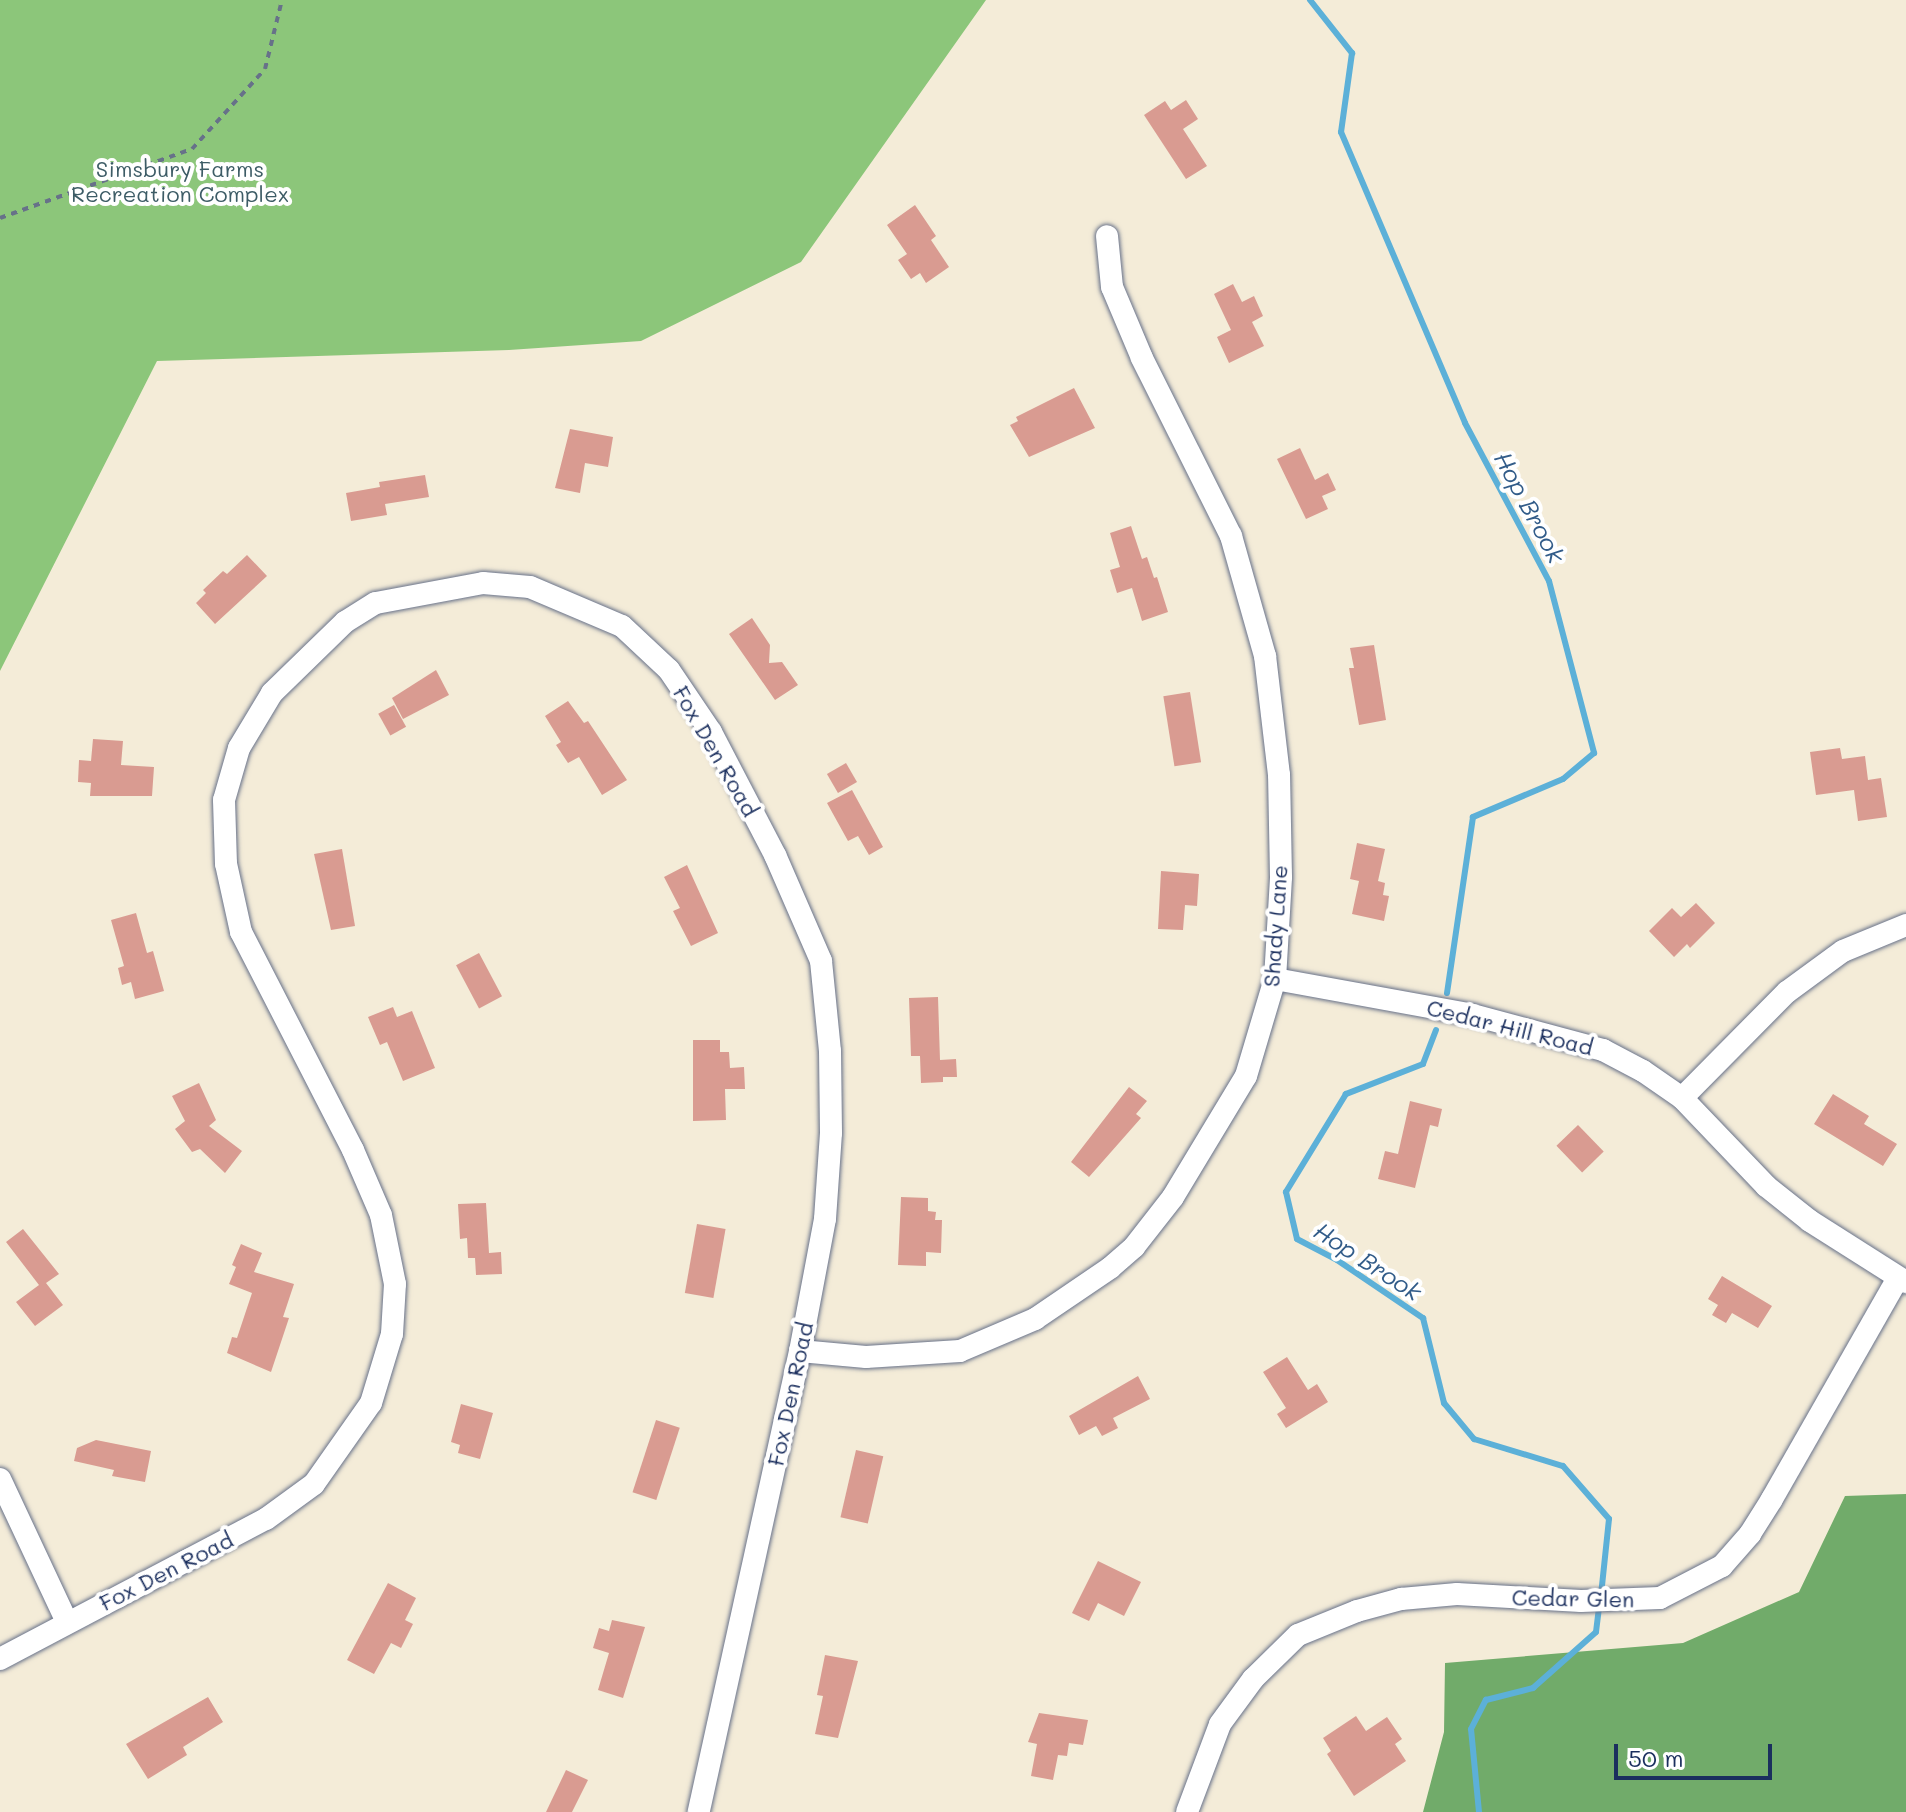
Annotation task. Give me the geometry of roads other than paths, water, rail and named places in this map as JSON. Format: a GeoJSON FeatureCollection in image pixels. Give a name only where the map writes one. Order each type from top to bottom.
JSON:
{"type":"FeatureCollection","features":[{"type":"Feature","properties":{"kind":"street","name":"Shady Lane"},"geometry":{"type":"LineString","coordinates":[[800,1351],[866,1357],[960,1351],[1035,1319],[1110,1268],[1134,1247],[1173,1197],[1246,1076],[1275,979],[1281,877],[1279,775],[1265,656],[1231,536],[1142,358],[1112,287],[1107,236]]}},
{"type":"Feature","properties":{"kind":"street","name":"Fox Den Road"},"geometry":{"type":"LineString","coordinates":[[0,1659],[266,1519],[314,1484],[371,1403],[392,1334],[395,1284],[381,1215],[353,1150],[241,932],[226,864],[224,800],[239,748],[272,693],[345,622],[376,603],[483,583],[530,587],[622,626],[669,670],[711,732],[775,855],[821,961],[830,1051],[831,1133],[825,1219],[800,1351],[699,1812]]}},
{"type":"Feature","properties":{"kind":"street"},"geometry":{"type":"LineString","coordinates":[[1682,1098],[1787,992],[1843,951],[1906,925]]}},
{"type":"Feature","properties":{"kind":"street","name":"Cedar Hill Road"},"geometry":{"type":"LineString","coordinates":[[1275,979],[1410,1002],[1544,1032],[1603,1050],[1643,1071],[1682,1098],[1766,1186],[1810,1221],[1902,1280]]}},
{"type":"Feature","properties":{"kind":"street","name":"Cedar Glen"},"geometry":{"type":"LineString","coordinates":[[1187,1812],[1220,1724],[1253,1679],[1298,1635],[1357,1611],[1401,1599],[1457,1594],[1581,1601],[1660,1598],[1722,1566],[1772,1499],[1902,1280]]}},
{"type":"Feature","properties":{"kind":"street"},"geometry":{"type":"LineString","coordinates":[[0,1479],[67,1622]]}},
{"type":"Feature","properties":{"kind":"waterway","name":"Hop Brook"},"geometry":{"type":"LineString","coordinates":[[1310,0],[1352,53],[1341,132],[1465,423],[1549,581],[1594,753],[1563,779],[1473,817],[1447,993]]}},
{"type":"Feature","properties":{"kind":"waterway","name":"Hop Brook"},"geometry":{"type":"LineString","coordinates":[[1436,1030],[1423,1064],[1346,1094],[1286,1192],[1297,1239],[1337,1260],[1423,1318],[1444,1403],[1474,1439],[1563,1466],[1609,1519],[1601,1595]]}},
{"type":"Feature","properties":{"kind":"waterway","name":"Hop Brook"},"geometry":{"type":"LineString","coordinates":[[1479,1812],[1471,1729],[1486,1700],[1533,1688],[1596,1632],[1599,1606]]}},
{"type":"Feature","properties":{"kind":"park label","name":"Simsbury Farms Recreation Complex"},"geometry":{"type":"Point","coordinates":[180,180]}}]}
